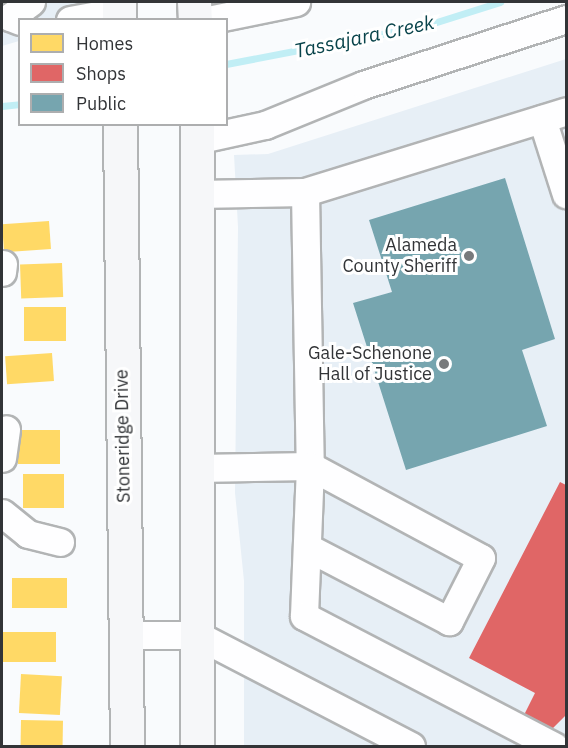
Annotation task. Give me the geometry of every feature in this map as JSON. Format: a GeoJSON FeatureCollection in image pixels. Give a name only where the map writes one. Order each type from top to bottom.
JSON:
{"type":"FeatureCollection","features":[{"type":"Feature","properties":{"kind":"main road"},"geometry":{"type":"LineString","coordinates":[[194,2],[195,18]]}},
{"type":"Feature","properties":{"kind":"main road"},"geometry":{"type":"LineString","coordinates":[[197,132],[197,747]]}},
{"type":"Feature","properties":{"kind":"main road","name":"Stoneridge Drive"},"geometry":{"type":"LineString","coordinates":[[120,135],[126,747]]}},
{"type":"Feature","properties":{"kind":"street"},"geometry":{"type":"LineString","coordinates":[[10,15],[31,2]]}},
{"type":"Feature","properties":{"kind":"street"},"geometry":{"type":"LineString","coordinates":[[218,18],[296,2]]}},
{"type":"Feature","properties":{"kind":"street"},"geometry":{"type":"LineString","coordinates":[[81,18],[119,11]]}},
{"type":"Feature","properties":{"kind":"street"},"geometry":{"type":"LineString","coordinates":[[197,132],[265,125],[363,85],[567,19]]}},
{"type":"Feature","properties":{"kind":"street"},"geometry":{"type":"LineString","coordinates":[[197,194],[305,192],[554,115],[567,194]]}},
{"type":"Feature","properties":{"kind":"street"},"geometry":{"type":"LineString","coordinates":[[305,192],[310,466],[304,616],[554,747]]}},
{"type":"Feature","properties":{"kind":"street"},"geometry":{"type":"LineString","coordinates":[[2,458],[6,429]]}},
{"type":"Feature","properties":{"kind":"street"},"geometry":{"type":"LineString","coordinates":[[197,468],[310,466],[481,558],[448,621],[307,547]]}},
{"type":"Feature","properties":{"kind":"street"},"geometry":{"type":"LineString","coordinates":[[2,513],[28,534],[60,542]]}},
{"type":"Feature","properties":{"kind":"street"},"geometry":{"type":"LineString","coordinates":[[125,634],[197,635],[411,747]]}},
{"type":"Feature","properties":{"kind":"shaded area"},"geometry":{"type":"Polygon","coordinates":[[[2,2],[88,2],[89,18],[18,18],[18,41],[2,46],[2,2]]]}},
{"type":"Feature","properties":{"kind":"shaded area"},"geometry":{"type":"Polygon","coordinates":[[[566,59],[566,746],[244,746],[244,581],[235,493],[238,227],[234,155],[268,154],[566,59]]]}},
{"type":"Feature","properties":{"kind":"building: Homes"},"geometry":{"type":"Polygon","coordinates":[[[49,221],[51,249],[4,252],[2,224],[49,221]]]}},
{"type":"Feature","properties":{"kind":"building: Homes"},"geometry":{"type":"Polygon","coordinates":[[[62,263],[63,297],[21,298],[20,264],[62,263]]]}},
{"type":"Feature","properties":{"kind":"building: Homes"},"geometry":{"type":"Polygon","coordinates":[[[24,307],[66,307],[66,341],[24,341],[24,307]]]}},
{"type":"Feature","properties":{"kind":"building: Homes"},"geometry":{"type":"Polygon","coordinates":[[[52,353],[54,381],[7,384],[5,356],[52,353]]]}},
{"type":"Feature","properties":{"kind":"building: Homes"},"geometry":{"type":"Polygon","coordinates":[[[18,430],[60,430],[60,464],[18,464],[18,430]]]}},
{"type":"Feature","properties":{"kind":"building: Homes"},"geometry":{"type":"Polygon","coordinates":[[[23,474],[64,474],[64,508],[23,508],[23,474]]]}},
{"type":"Feature","properties":{"kind":"building: Homes"},"geometry":{"type":"Polygon","coordinates":[[[12,578],[67,578],[67,608],[12,608],[12,578]]]}},
{"type":"Feature","properties":{"kind":"building: Homes"},"geometry":{"type":"Polygon","coordinates":[[[2,632],[56,632],[56,662],[2,662],[2,632]]]}},
{"type":"Feature","properties":{"kind":"building: Homes"},"geometry":{"type":"Polygon","coordinates":[[[21,674],[62,676],[60,715],[19,713],[21,674]]]}},
{"type":"Feature","properties":{"kind":"building: Homes"},"geometry":{"type":"Polygon","coordinates":[[[21,720],[63,721],[63,746],[21,746],[21,720]]]}},
{"type":"Feature","properties":{"kind":"building: Shops"},"geometry":{"type":"Polygon","coordinates":[[[560,482],[566,485],[566,715],[552,729],[524,715],[535,693],[469,658],[560,482]]]}},
{"type":"Feature","properties":{"kind":"building: Public"},"geometry":{"type":"Polygon","coordinates":[[[505,178],[555,339],[522,350],[547,426],[406,470],[353,303],[392,292],[369,220],[505,178]]]}},
{"type":"Feature","properties":{"kind":"waterway","name":"Tassajara Creek"},"geometry":{"type":"LineString","coordinates":[[228,64],[424,26],[500,2]]}},
{"type":"Feature","properties":{"kind":"waterway","name":"Tassajara Creek"},"geometry":{"type":"LineString","coordinates":[[2,106],[18,104]]}},
{"type":"Feature","properties":{"kind":"place","name":"Alameda County Sheriff"},"geometry":{"type":"Point","coordinates":[469,256]}},
{"type":"Feature","properties":{"kind":"place","name":"Gale-Schenone Hall of Justice"},"geometry":{"type":"Point","coordinates":[444,364]}}]}
